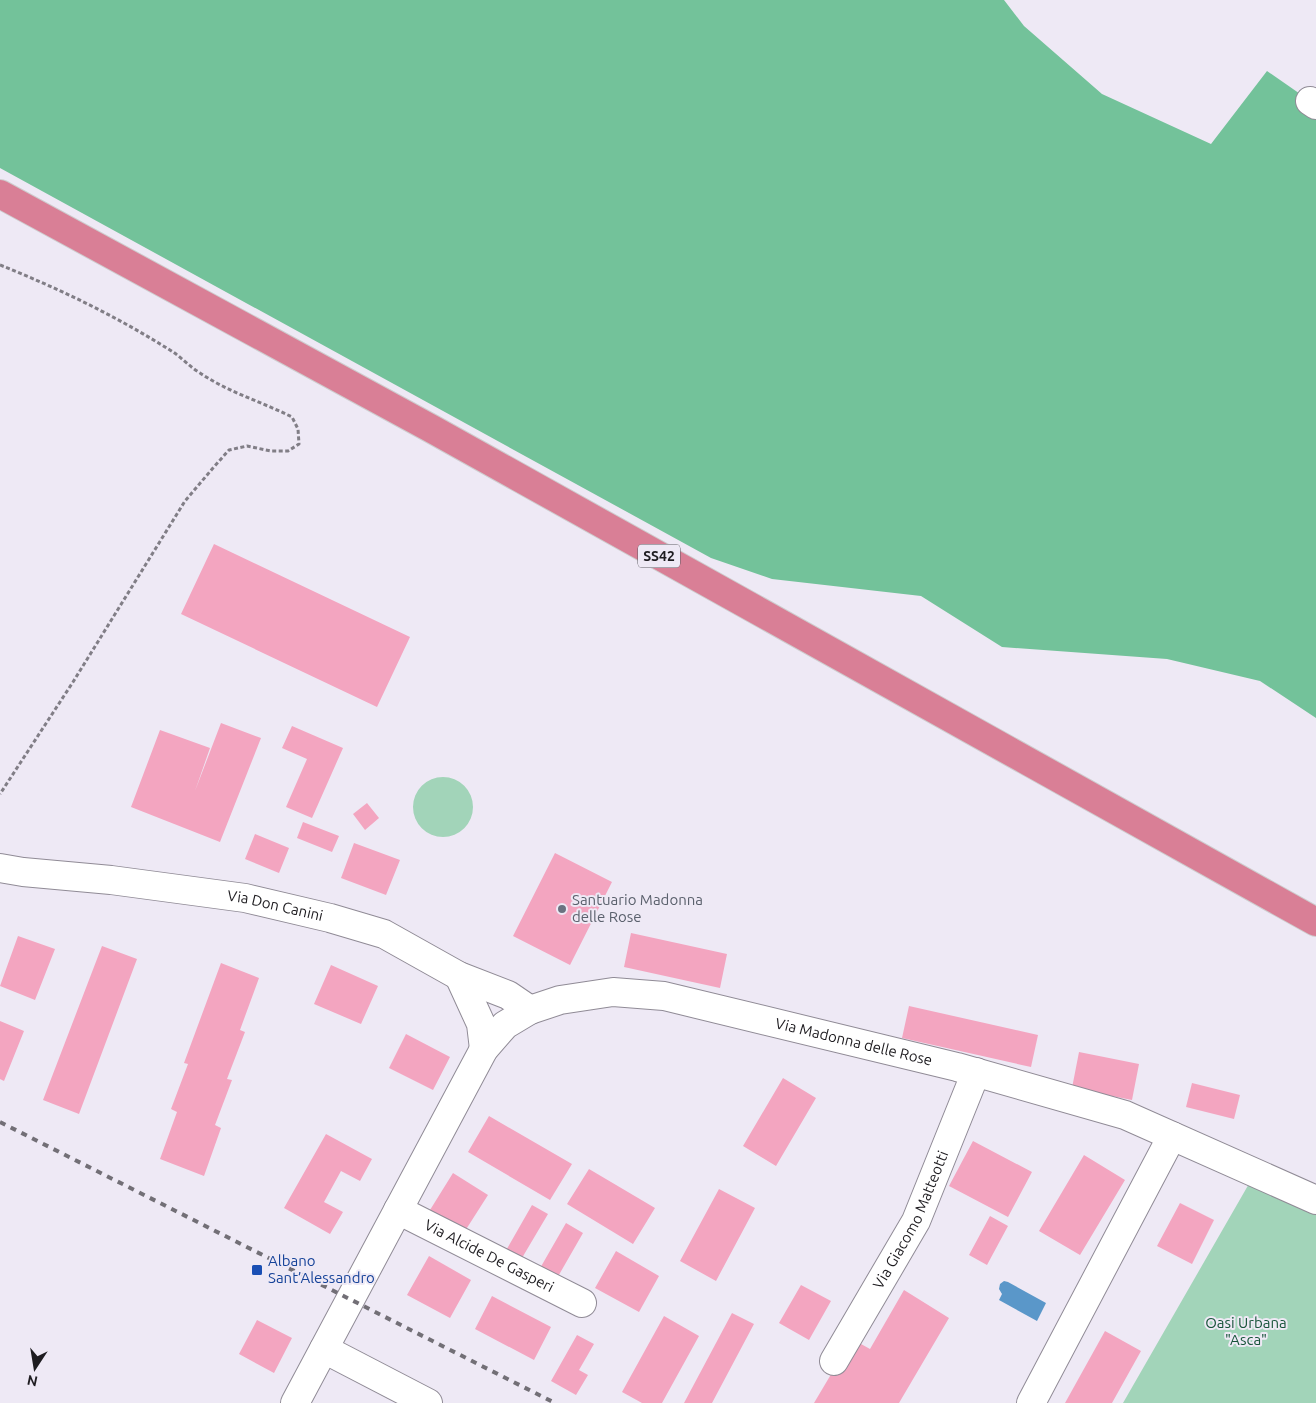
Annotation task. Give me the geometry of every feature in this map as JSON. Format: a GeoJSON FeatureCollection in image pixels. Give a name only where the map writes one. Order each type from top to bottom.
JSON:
{"type":"FeatureCollection","features":[{"type":"Feature","properties":{"kind":"highway","name":"SS42"},"geometry":{"type":"LineString","coordinates":[[0,194],[432,429],[1316,922]]}},
{"type":"Feature","properties":{"kind":"street","name":"Via Don Canini"},"geometry":{"type":"LineString","coordinates":[[0,868],[23,872],[111,880],[245,898],[302,912],[384,934],[459,976],[508,995],[530,1010]]}},
{"type":"Feature","properties":{"kind":"street"},"geometry":{"type":"LineString","coordinates":[[459,976],[481,1024],[484,1049]]}},
{"type":"Feature","properties":{"kind":"street","name":"Via Madonna delle Rose"},"geometry":{"type":"LineString","coordinates":[[295,1403],[484,1049],[505,1025],[530,1010],[560,1000],[614,992],[664,996],[976,1072],[1124,1115],[1316,1200]]}},
{"type":"Feature","properties":{"kind":"street","name":"Via Giacomo Matteotti"},"geometry":{"type":"LineString","coordinates":[[834,1361],[916,1221],[976,1072]]}},
{"type":"Feature","properties":{"kind":"street"},"geometry":{"type":"LineString","coordinates":[[1031,1403],[1172,1136]]}},
{"type":"Feature","properties":{"kind":"street","name":"Via Alcide De Gasperi"},"geometry":{"type":"LineString","coordinates":[[398,1210],[582,1303]]}},
{"type":"Feature","properties":{"kind":"street"},"geometry":{"type":"LineString","coordinates":[[324,1349],[428,1403]]}},
{"type":"Feature","properties":{"kind":"path"},"geometry":{"type":"LineString","coordinates":[[0,265],[91,304],[174,353],[199,373],[292,418],[298,429],[299,444],[288,451],[271,451],[246,446],[229,450],[213,468],[185,501],[73,682],[0,794]]}},
{"type":"Feature","properties":{"kind":"green space"},"geometry":{"type":"Polygon","coordinates":[[[0,0],[1004,0],[1024,26],[1102,94],[1211,144],[1267,71],[1316,105],[1316,718],[1260,681],[1167,659],[1002,647],[921,596],[772,579],[711,558],[0,168],[0,0]]]}},
{"type":"Feature","properties":{"kind":"green space"},"geometry":{"type":"Polygon","coordinates":[[[437,777],[449,777],[460,782],[468,790],[473,801],[471,819],[460,832],[449,837],[437,837],[426,832],[418,824],[413,813],[413,801],[418,790],[426,782],[437,777]]]}},
{"type":"Feature","properties":{"kind":"green space","name":"Oasi Urbana \"Asca\""},"geometry":{"type":"Polygon","coordinates":[[[1250,1182],[1316,1213],[1316,1403],[1123,1403],[1250,1182]]]}},
{"type":"Feature","properties":{"kind":"water"},"geometry":{"type":"Polygon","coordinates":[[[1004,1281],[1046,1303],[1037,1321],[999,1300],[1002,1294],[999,1289],[1000,1284],[1004,1281]]]}},
{"type":"Feature","properties":{"kind":"building"},"geometry":{"type":"Polygon","coordinates":[[[214,544],[410,637],[377,707],[181,614],[214,544]]]}},
{"type":"Feature","properties":{"kind":"building"},"geometry":{"type":"Polygon","coordinates":[[[221,723],[261,738],[220,842],[131,807],[160,730],[210,748],[195,791],[221,723]]]}},
{"type":"Feature","properties":{"kind":"building"},"geometry":{"type":"Polygon","coordinates":[[[292,726],[343,748],[312,818],[286,807],[307,759],[282,748],[292,726]]]}},
{"type":"Feature","properties":{"kind":"building"},"geometry":{"type":"Polygon","coordinates":[[[367,803],[379,818],[365,830],[353,814],[367,803]]]}},
{"type":"Feature","properties":{"kind":"building"},"geometry":{"type":"Polygon","coordinates":[[[303,822],[339,836],[332,852],[297,838],[303,822]]]}},
{"type":"Feature","properties":{"kind":"building"},"geometry":{"type":"Polygon","coordinates":[[[255,834],[289,848],[279,873],[245,859],[255,834]]]}},
{"type":"Feature","properties":{"kind":"building"},"geometry":{"type":"Polygon","coordinates":[[[354,843],[400,860],[386,895],[341,878],[354,843]]]}},
{"type":"Feature","properties":{"kind":"building","name":"Santuario Madonna delle Rose"},"geometry":{"type":"Polygon","coordinates":[[[555,853],[612,882],[570,965],[513,936],[555,853]]]}},
{"type":"Feature","properties":{"kind":"building"},"geometry":{"type":"Polygon","coordinates":[[[631,933],[727,954],[720,988],[624,967],[631,933]]]}},
{"type":"Feature","properties":{"kind":"building"},"geometry":{"type":"Polygon","coordinates":[[[18,936],[55,949],[35,1000],[0,986],[18,936]]]}},
{"type":"Feature","properties":{"kind":"building"},"geometry":{"type":"Polygon","coordinates":[[[102,946],[137,959],[79,1114],[43,1100],[102,946]]]}},
{"type":"Feature","properties":{"kind":"building"},"geometry":{"type":"Polygon","coordinates":[[[221,963],[259,978],[240,1030],[245,1032],[227,1079],[232,1080],[215,1125],[221,1128],[204,1176],[160,1159],[177,1112],[171,1109],[188,1064],[184,1063],[221,963]]]}},
{"type":"Feature","properties":{"kind":"building"},"geometry":{"type":"Polygon","coordinates":[[[331,965],[378,986],[361,1024],[314,1004],[331,965]]]}},
{"type":"Feature","properties":{"kind":"building"},"geometry":{"type":"Polygon","coordinates":[[[909,1006],[1038,1035],[1031,1067],[902,1038],[909,1006]]]}},
{"type":"Feature","properties":{"kind":"building"},"geometry":{"type":"Polygon","coordinates":[[[0,1021],[24,1031],[4,1081],[0,1079],[0,1021]]]}},
{"type":"Feature","properties":{"kind":"building"},"geometry":{"type":"Polygon","coordinates":[[[406,1034],[450,1057],[433,1090],[389,1068],[406,1034]]]}},
{"type":"Feature","properties":{"kind":"building"},"geometry":{"type":"Polygon","coordinates":[[[1079,1052],[1139,1064],[1132,1100],[1072,1088],[1079,1052]]]}},
{"type":"Feature","properties":{"kind":"building"},"geometry":{"type":"Polygon","coordinates":[[[783,1078],[816,1098],[776,1166],[743,1146],[783,1078]]]}},
{"type":"Feature","properties":{"kind":"building"},"geometry":{"type":"Polygon","coordinates":[[[1192,1083],[1240,1095],[1234,1119],[1186,1107],[1192,1083]]]}},
{"type":"Feature","properties":{"kind":"building"},"geometry":{"type":"Polygon","coordinates":[[[489,1116],[572,1164],[550,1200],[468,1152],[489,1116]]]}},
{"type":"Feature","properties":{"kind":"building"},"geometry":{"type":"Polygon","coordinates":[[[326,1134],[372,1159],[360,1181],[341,1171],[324,1202],[343,1212],[330,1234],[284,1208],[326,1134]]]}},
{"type":"Feature","properties":{"kind":"building"},"geometry":{"type":"Polygon","coordinates":[[[973,1141],[1032,1172],[1008,1217],[949,1186],[973,1141]]]}},
{"type":"Feature","properties":{"kind":"building"},"geometry":{"type":"Polygon","coordinates":[[[1084,1155],[1125,1180],[1080,1255],[1039,1231],[1084,1155]]]}},
{"type":"Feature","properties":{"kind":"building"},"geometry":{"type":"Polygon","coordinates":[[[589,1169],[655,1208],[633,1244],[567,1204],[589,1169]]]}},
{"type":"Feature","properties":{"kind":"building"},"geometry":{"type":"Polygon","coordinates":[[[453,1173],[488,1195],[465,1231],[430,1210],[453,1173]]]}},
{"type":"Feature","properties":{"kind":"building"},"geometry":{"type":"Polygon","coordinates":[[[719,1189],[755,1208],[716,1281],[680,1261],[719,1189]]]}},
{"type":"Feature","properties":{"kind":"building"},"geometry":{"type":"Polygon","coordinates":[[[1180,1203],[1214,1220],[1192,1264],[1157,1246],[1180,1203]]]}},
{"type":"Feature","properties":{"kind":"building"},"geometry":{"type":"Polygon","coordinates":[[[532,1205],[548,1214],[519,1263],[504,1254],[532,1205]]]}},
{"type":"Feature","properties":{"kind":"building"},"geometry":{"type":"Polygon","coordinates":[[[990,1216],[1008,1226],[987,1265],[969,1255],[990,1216]]]}},
{"type":"Feature","properties":{"kind":"building"},"geometry":{"type":"Polygon","coordinates":[[[566,1223],[583,1233],[556,1280],[539,1270],[566,1223]]]}},
{"type":"Feature","properties":{"kind":"building"},"geometry":{"type":"Polygon","coordinates":[[[616,1251],[659,1276],[639,1312],[595,1288],[616,1251]]]}},
{"type":"Feature","properties":{"kind":"building"},"geometry":{"type":"Polygon","coordinates":[[[429,1256],[471,1280],[450,1318],[407,1295],[429,1256]]]}},
{"type":"Feature","properties":{"kind":"building"},"geometry":{"type":"Polygon","coordinates":[[[801,1285],[831,1301],[809,1340],[779,1323],[801,1285]]]}},
{"type":"Feature","properties":{"kind":"building"},"geometry":{"type":"Polygon","coordinates":[[[904,1290],[949,1318],[899,1403],[814,1403],[852,1339],[870,1349],[904,1290]]]}},
{"type":"Feature","properties":{"kind":"building"},"geometry":{"type":"Polygon","coordinates":[[[492,1296],[551,1327],[534,1360],[475,1329],[492,1296]]]}},
{"type":"Feature","properties":{"kind":"building"},"geometry":{"type":"Polygon","coordinates":[[[732,1313],[754,1324],[712,1403],[684,1403],[732,1313]]]}},
{"type":"Feature","properties":{"kind":"building"},"geometry":{"type":"Polygon","coordinates":[[[664,1316],[699,1336],[662,1403],[642,1403],[622,1392],[664,1316]]]}},
{"type":"Feature","properties":{"kind":"building"},"geometry":{"type":"Polygon","coordinates":[[[257,1320],[292,1338],[274,1373],[239,1354],[257,1320]]]}},
{"type":"Feature","properties":{"kind":"building"},"geometry":{"type":"Polygon","coordinates":[[[1105,1331],[1141,1351],[1112,1403],[1065,1403],[1105,1331]]]}},
{"type":"Feature","properties":{"kind":"building"},"geometry":{"type":"Polygon","coordinates":[[[577,1335],[594,1344],[579,1370],[588,1375],[576,1395],[551,1381],[577,1335]]]}},
{"type":"Feature","properties":{"kind":"railway"},"geometry":{"type":"LineString","coordinates":[[0,1122],[555,1403]]}},
{"type":"Feature","properties":{"kind":"place","name":"Santuario Madonna delle Rose"},"geometry":{"type":"Point","coordinates":[562,909]}},
{"type":"Feature","properties":{"kind":"place","name":"Albano Sant’Alessandro"},"geometry":{"type":"Point","coordinates":[257,1270]}}]}
